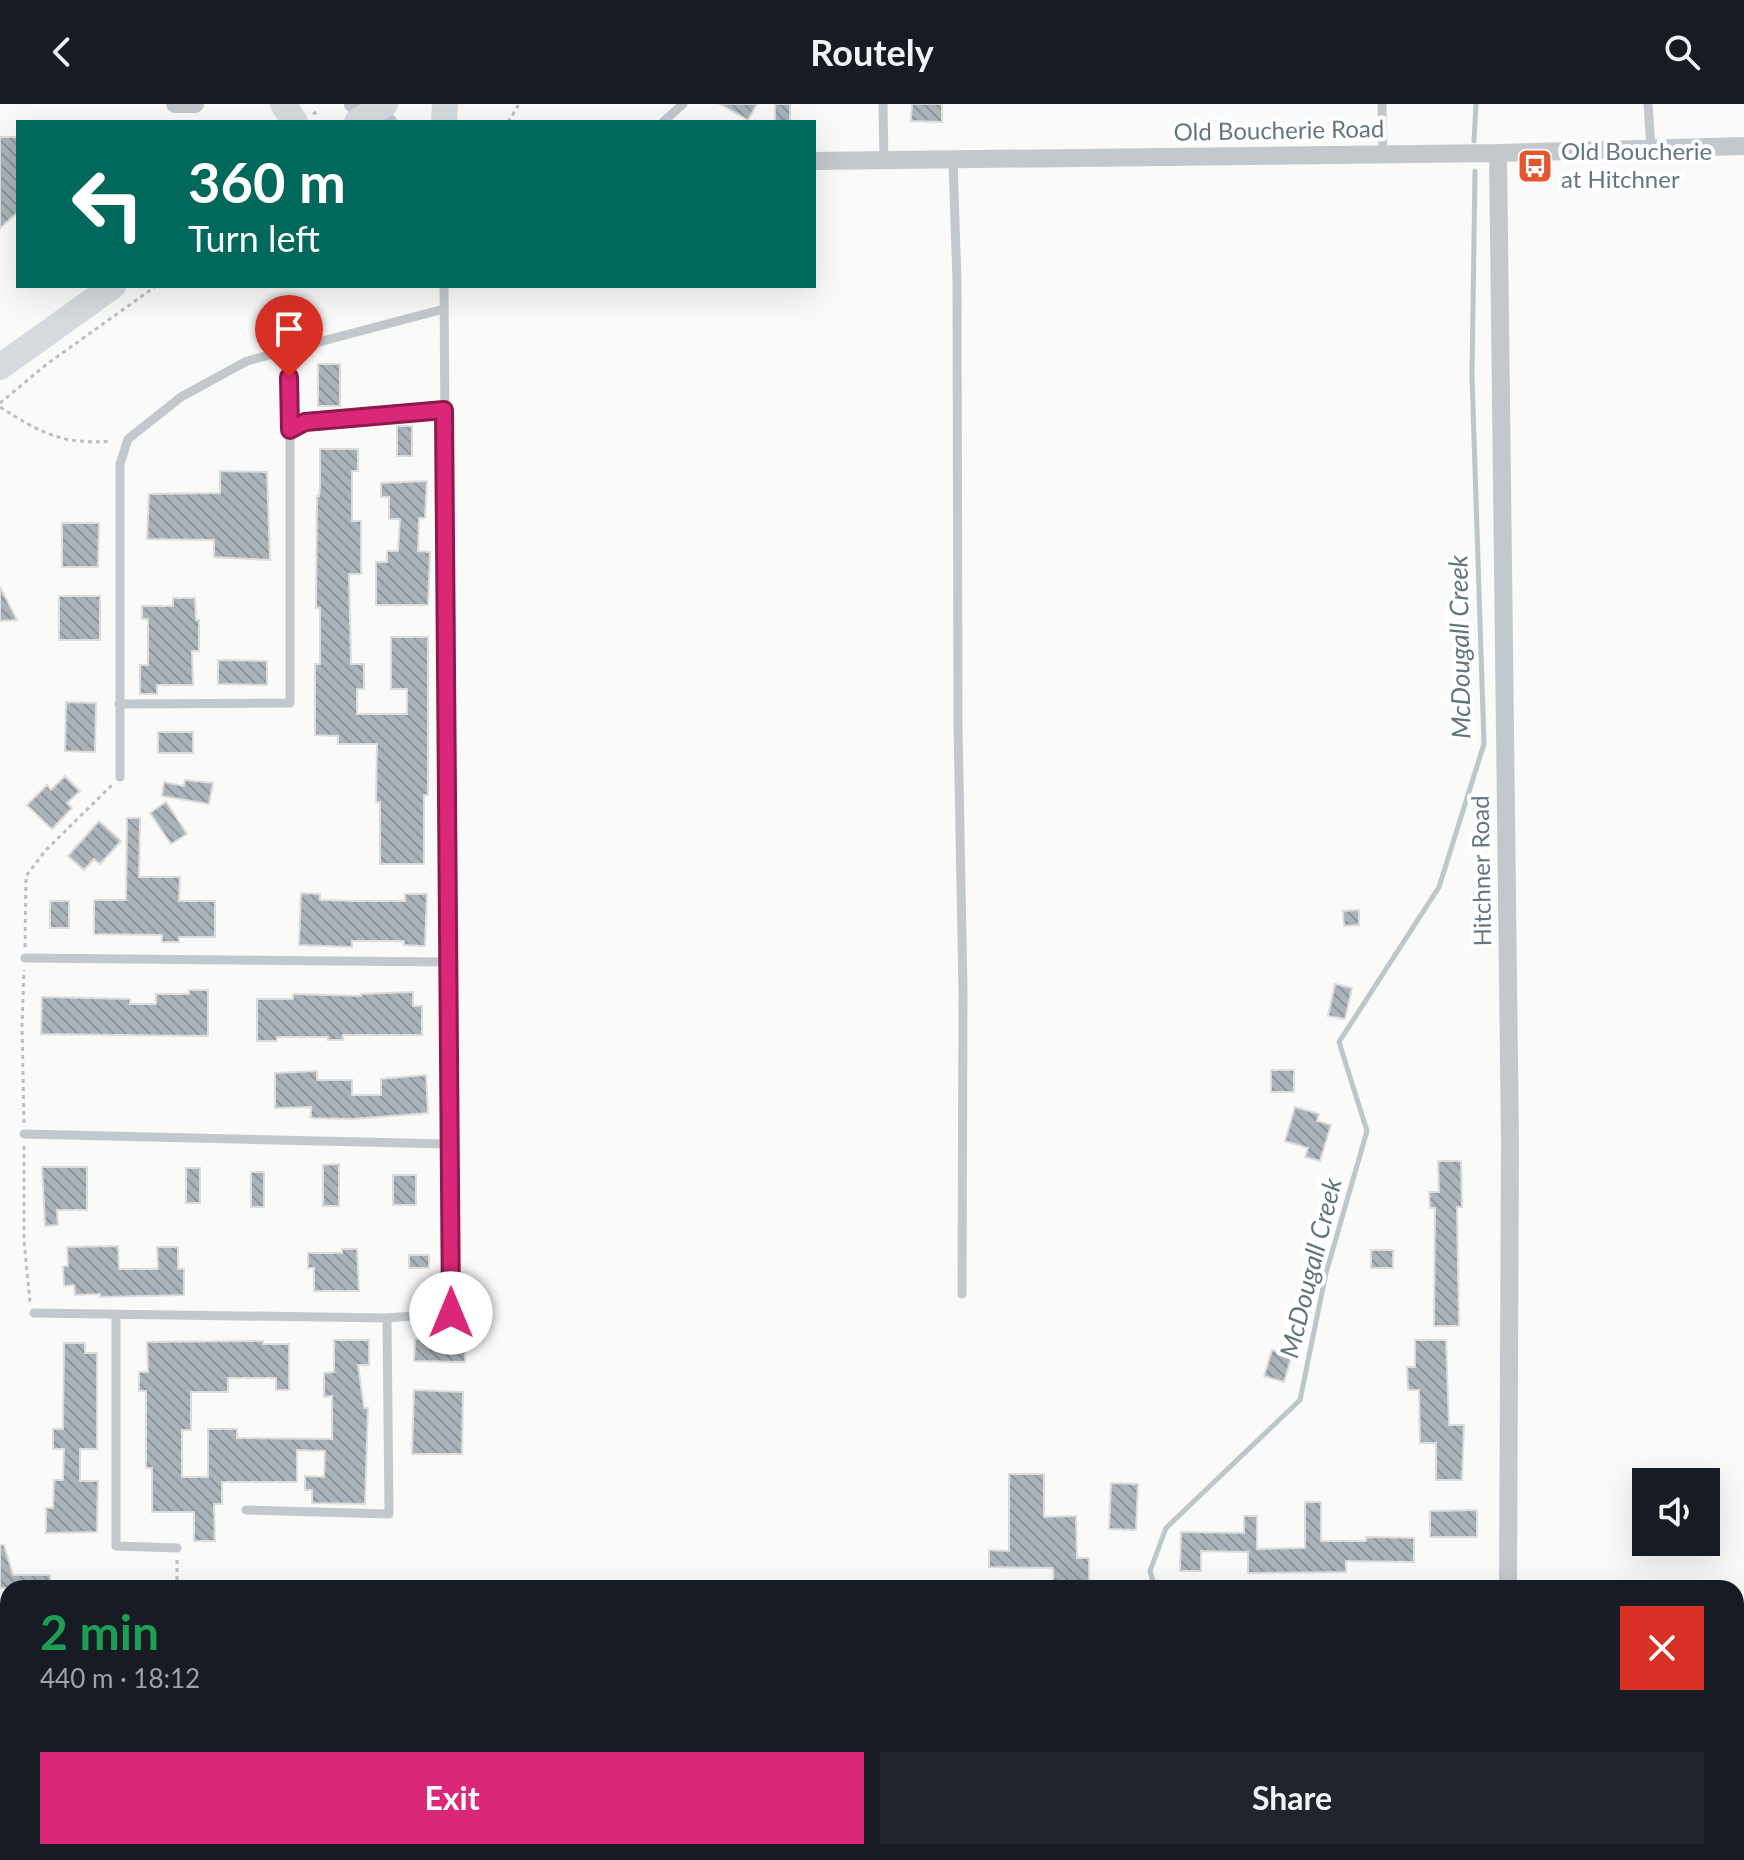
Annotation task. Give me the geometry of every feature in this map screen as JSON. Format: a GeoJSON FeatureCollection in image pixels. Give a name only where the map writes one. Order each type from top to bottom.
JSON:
{"type":"FeatureCollection","features":[{"type":"Feature","properties":{"kind":"main road"},"geometry":{"type":"LineString","coordinates":[[0,367],[110,288]]}},
{"type":"Feature","properties":{"kind":"street"},"geometry":{"type":"LineString","coordinates":[[175,104],[195,104]]}},
{"type":"Feature","properties":{"kind":"street","name":"Old Boucherie Road"},"geometry":{"type":"LineString","coordinates":[[816,161],[1498,153],[1744,146]]}},
{"type":"Feature","properties":{"kind":"street","name":"Hitchner Road"},"geometry":{"type":"LineString","coordinates":[[1498,153],[1510,1143],[1508,1580]]}},
{"type":"Feature","properties":{"kind":"lane"},"geometry":{"type":"LineString","coordinates":[[665,120],[683,104]]}},
{"type":"Feature","properties":{"kind":"lane"},"geometry":{"type":"LineString","coordinates":[[883,104],[884,161]]}},
{"type":"Feature","properties":{"kind":"lane"},"geometry":{"type":"LineString","coordinates":[[1382,104],[1383,153]]}},
{"type":"Feature","properties":{"kind":"lane"},"geometry":{"type":"LineString","coordinates":[[1648,104],[1651,149]]}},
{"type":"Feature","properties":{"kind":"lane"},"geometry":{"type":"LineString","coordinates":[[953,160],[958,297],[962,1294]]}},
{"type":"Feature","properties":{"kind":"lane"},"geometry":{"type":"LineString","coordinates":[[34,1313],[387,1318],[451,1313],[444,288]]}},
{"type":"Feature","properties":{"kind":"lane"},"geometry":{"type":"LineString","coordinates":[[120,777],[120,464],[128,439],[181,397],[247,361],[444,309]]}},
{"type":"Feature","properties":{"kind":"lane"},"geometry":{"type":"LineString","coordinates":[[119,704],[290,703],[289,350]]}},
{"type":"Feature","properties":{"kind":"lane"},"geometry":{"type":"LineString","coordinates":[[290,430],[305,422],[444,410]]}},
{"type":"Feature","properties":{"kind":"lane"},"geometry":{"type":"LineString","coordinates":[[25,958],[448,962]]}},
{"type":"Feature","properties":{"kind":"lane"},"geometry":{"type":"LineString","coordinates":[[24,1134],[449,1144]]}},
{"type":"Feature","properties":{"kind":"lane"},"geometry":{"type":"LineString","coordinates":[[116,1314],[116,1546],[177,1548]]}},
{"type":"Feature","properties":{"kind":"lane"},"geometry":{"type":"LineString","coordinates":[[246,1510],[389,1514],[387,1318]]}},
{"type":"Feature","properties":{"kind":"path"},"geometry":{"type":"LineString","coordinates":[[128,439],[84,443],[41,433],[0,405],[47,364],[153,288]]}},
{"type":"Feature","properties":{"kind":"path"},"geometry":{"type":"LineString","coordinates":[[34,1313],[27,1293],[24,1241],[22,1026],[26,876],[46,850],[120,777]]}},
{"type":"Feature","properties":{"kind":"path"},"geometry":{"type":"LineString","coordinates":[[177,1548],[177,1580]]}},
{"type":"Feature","properties":{"kind":"building"},"geometry":{"type":"Polygon","coordinates":[[[720,104],[757,104],[748,120],[720,104]]]}},
{"type":"Feature","properties":{"kind":"building"},"geometry":{"type":"Polygon","coordinates":[[[775,104],[790,104],[790,120],[775,120],[775,104]]]}},
{"type":"Feature","properties":{"kind":"building"},"geometry":{"type":"Polygon","coordinates":[[[912,104],[942,104],[942,122],[911,121],[912,104]]]}},
{"type":"Feature","properties":{"kind":"building"},"geometry":{"type":"Polygon","coordinates":[[[0,137],[16,137],[16,214],[0,228],[0,137]]]}},
{"type":"Feature","properties":{"kind":"building"},"geometry":{"type":"Polygon","coordinates":[[[318,364],[340,364],[340,406],[318,406],[318,364]]]}},
{"type":"Feature","properties":{"kind":"building"},"geometry":{"type":"Polygon","coordinates":[[[397,426],[412,426],[412,456],[397,456],[397,426]]]}},
{"type":"Feature","properties":{"kind":"building"},"geometry":{"type":"Polygon","coordinates":[[[320,449],[358,449],[358,471],[352,471],[352,521],[361,521],[361,574],[349,574],[351,664],[364,664],[364,689],[357,689],[357,714],[407,714],[407,689],[391,689],[391,637],[428,637],[428,795],[424,795],[424,864],[380,864],[380,802],[376,802],[377,744],[338,744],[338,736],[315,735],[315,664],[320,664],[320,608],[316,608],[320,449]]]}},
{"type":"Feature","properties":{"kind":"building"},"geometry":{"type":"Polygon","coordinates":[[[220,471],[267,472],[270,560],[214,557],[214,540],[147,539],[149,494],[220,493],[220,471]]]}},
{"type":"Feature","properties":{"kind":"building"},"geometry":{"type":"Polygon","coordinates":[[[427,481],[425,518],[419,518],[418,551],[430,552],[428,605],[376,605],[376,562],[387,562],[387,551],[398,551],[400,519],[389,519],[389,497],[381,497],[381,483],[427,481]]]}},
{"type":"Feature","properties":{"kind":"building"},"geometry":{"type":"Polygon","coordinates":[[[62,523],[99,523],[98,567],[62,567],[62,523]]]}},
{"type":"Feature","properties":{"kind":"building"},"geometry":{"type":"Polygon","coordinates":[[[0,587],[17,620],[0,621],[0,587]]]}},
{"type":"Feature","properties":{"kind":"building"},"geometry":{"type":"Polygon","coordinates":[[[59,596],[100,596],[100,640],[59,640],[59,596]]]}},
{"type":"Feature","properties":{"kind":"building"},"geometry":{"type":"Polygon","coordinates":[[[173,598],[195,598],[199,651],[192,651],[193,685],[157,685],[157,694],[140,694],[140,665],[148,665],[148,619],[142,619],[142,606],[173,606],[173,598]]]}},
{"type":"Feature","properties":{"kind":"building"},"geometry":{"type":"Polygon","coordinates":[[[218,660],[267,661],[267,685],[218,684],[218,660]]]}},
{"type":"Feature","properties":{"kind":"building"},"geometry":{"type":"Polygon","coordinates":[[[66,702],[96,703],[95,752],[65,751],[66,702]]]}},
{"type":"Feature","properties":{"kind":"building"},"geometry":{"type":"Polygon","coordinates":[[[158,732],[193,732],[193,753],[158,753],[158,732]]]}},
{"type":"Feature","properties":{"kind":"building"},"geometry":{"type":"Polygon","coordinates":[[[65,776],[80,791],[67,803],[72,808],[52,829],[27,805],[47,785],[51,790],[65,776]]]}},
{"type":"Feature","properties":{"kind":"building"},"geometry":{"type":"Polygon","coordinates":[[[185,780],[213,783],[209,804],[162,796],[164,782],[184,786],[185,780]]]}},
{"type":"Feature","properties":{"kind":"building"},"geometry":{"type":"Polygon","coordinates":[[[166,802],[187,834],[171,844],[150,813],[166,802]]]}},
{"type":"Feature","properties":{"kind":"building"},"geometry":{"type":"Polygon","coordinates":[[[127,818],[140,818],[139,877],[180,877],[179,901],[215,901],[215,937],[179,937],[179,942],[162,942],[162,935],[94,934],[94,900],[126,900],[127,818]]]}},
{"type":"Feature","properties":{"kind":"building"},"geometry":{"type":"Polygon","coordinates":[[[99,821],[121,841],[100,864],[94,859],[84,870],[68,856],[99,821]]]}},
{"type":"Feature","properties":{"kind":"building"},"geometry":{"type":"Polygon","coordinates":[[[301,893],[320,894],[320,900],[353,901],[405,901],[405,894],[427,894],[425,946],[404,945],[404,941],[352,941],[352,947],[299,945],[301,893]]]}},
{"type":"Feature","properties":{"kind":"building"},"geometry":{"type":"Polygon","coordinates":[[[50,901],[69,901],[69,928],[50,928],[50,901]]]}},
{"type":"Feature","properties":{"kind":"building"},"geometry":{"type":"Polygon","coordinates":[[[1359,910],[1359,925],[1344,926],[1343,911],[1359,910]]]}},
{"type":"Feature","properties":{"kind":"building"},"geometry":{"type":"Polygon","coordinates":[[[1335,984],[1352,988],[1345,1019],[1328,1016],[1335,984]]]}},
{"type":"Feature","properties":{"kind":"building"},"geometry":{"type":"Polygon","coordinates":[[[189,990],[208,990],[208,1036],[41,1034],[42,997],[130,999],[130,1004],[156,1004],[156,994],[189,994],[189,990]]]}},
{"type":"Feature","properties":{"kind":"building"},"geometry":{"type":"Polygon","coordinates":[[[413,992],[413,1006],[422,1006],[422,1035],[343,1035],[343,1040],[277,1037],[277,1041],[257,1041],[257,999],[293,999],[293,994],[361,996],[413,992]]]}},
{"type":"Feature","properties":{"kind":"building"},"geometry":{"type":"Polygon","coordinates":[[[1271,1070],[1294,1070],[1294,1092],[1271,1092],[1271,1070]]]}},
{"type":"Feature","properties":{"kind":"building"},"geometry":{"type":"Polygon","coordinates":[[[317,1071],[317,1080],[352,1080],[352,1095],[381,1095],[381,1079],[426,1075],[428,1113],[352,1119],[311,1118],[311,1107],[275,1108],[275,1073],[317,1071]]]}},
{"type":"Feature","properties":{"kind":"building"},"geometry":{"type":"Polygon","coordinates":[[[1295,1107],[1319,1114],[1317,1121],[1331,1125],[1320,1161],[1305,1157],[1308,1148],[1285,1141],[1295,1107]]]}},
{"type":"Feature","properties":{"kind":"building"},"geometry":{"type":"Polygon","coordinates":[[[1438,1161],[1461,1161],[1462,1207],[1457,1207],[1459,1326],[1434,1326],[1435,1208],[1430,1208],[1429,1192],[1439,1192],[1438,1161]]]}},
{"type":"Feature","properties":{"kind":"building"},"geometry":{"type":"Polygon","coordinates":[[[339,1164],[339,1206],[323,1206],[323,1165],[339,1164]]]}},
{"type":"Feature","properties":{"kind":"building"},"geometry":{"type":"Polygon","coordinates":[[[42,1167],[87,1167],[87,1210],[57,1210],[58,1225],[45,1226],[42,1167]]]}},
{"type":"Feature","properties":{"kind":"building"},"geometry":{"type":"Polygon","coordinates":[[[186,1168],[200,1168],[200,1203],[186,1203],[186,1168]]]}},
{"type":"Feature","properties":{"kind":"building"},"geometry":{"type":"Polygon","coordinates":[[[251,1172],[264,1172],[264,1207],[251,1207],[251,1172]]]}},
{"type":"Feature","properties":{"kind":"building"},"geometry":{"type":"Polygon","coordinates":[[[393,1175],[416,1175],[416,1205],[393,1205],[393,1175]]]}},
{"type":"Feature","properties":{"kind":"building"},"geometry":{"type":"Polygon","coordinates":[[[118,1246],[119,1269],[158,1269],[157,1247],[178,1247],[178,1269],[184,1269],[184,1295],[100,1297],[100,1294],[75,1295],[74,1285],[64,1286],[63,1266],[68,1266],[67,1247],[118,1246]]]}},
{"type":"Feature","properties":{"kind":"building"},"geometry":{"type":"Polygon","coordinates":[[[342,1249],[357,1249],[359,1291],[314,1291],[314,1268],[308,1268],[308,1253],[342,1253],[342,1249]]]}},
{"type":"Feature","properties":{"kind":"building"},"geometry":{"type":"Polygon","coordinates":[[[1371,1250],[1393,1250],[1393,1268],[1371,1268],[1371,1250]]]}},
{"type":"Feature","properties":{"kind":"building"},"geometry":{"type":"Polygon","coordinates":[[[409,1255],[429,1255],[429,1268],[409,1268],[409,1255]]]}},
{"type":"Feature","properties":{"kind":"building"},"geometry":{"type":"Polygon","coordinates":[[[415,1339],[465,1340],[465,1362],[414,1361],[415,1339]]]}},
{"type":"Feature","properties":{"kind":"building"},"geometry":{"type":"Polygon","coordinates":[[[334,1340],[369,1340],[369,1365],[358,1365],[364,1408],[368,1408],[365,1504],[312,1503],[312,1490],[305,1490],[305,1476],[324,1477],[325,1451],[297,1450],[297,1482],[222,1482],[222,1504],[214,1504],[215,1541],[194,1541],[194,1512],[152,1512],[152,1468],[146,1468],[146,1391],[139,1391],[139,1372],[148,1372],[147,1342],[263,1341],[263,1344],[289,1344],[289,1390],[276,1390],[276,1378],[228,1378],[228,1392],[191,1392],[191,1430],[182,1430],[182,1477],[208,1477],[208,1429],[237,1429],[237,1438],[332,1439],[332,1396],[324,1397],[324,1373],[334,1372],[334,1340]]]}},
{"type":"Feature","properties":{"kind":"building"},"geometry":{"type":"Polygon","coordinates":[[[1415,1340],[1446,1340],[1449,1425],[1464,1425],[1462,1480],[1436,1480],[1436,1443],[1420,1443],[1419,1390],[1408,1390],[1407,1367],[1415,1367],[1415,1340]]]}},
{"type":"Feature","properties":{"kind":"building"},"geometry":{"type":"Polygon","coordinates":[[[64,1343],[85,1343],[85,1353],[97,1353],[97,1449],[80,1449],[80,1481],[98,1481],[97,1532],[46,1533],[46,1508],[53,1508],[54,1480],[63,1480],[64,1449],[53,1449],[53,1429],[63,1429],[64,1343]]]}},
{"type":"Feature","properties":{"kind":"building"},"geometry":{"type":"Polygon","coordinates":[[[1272,1350],[1292,1355],[1284,1382],[1264,1376],[1272,1350]]]}},
{"type":"Feature","properties":{"kind":"building"},"geometry":{"type":"Polygon","coordinates":[[[414,1390],[463,1392],[462,1454],[412,1454],[414,1390]]]}},
{"type":"Feature","properties":{"kind":"building"},"geometry":{"type":"Polygon","coordinates":[[[1009,1474],[1044,1474],[1044,1517],[1076,1516],[1077,1558],[1089,1558],[1089,1580],[1054,1580],[1053,1568],[989,1567],[989,1550],[1009,1551],[1009,1474]]]}},
{"type":"Feature","properties":{"kind":"building"},"geometry":{"type":"Polygon","coordinates":[[[1111,1483],[1138,1484],[1136,1530],[1109,1529],[1111,1483]]]}},
{"type":"Feature","properties":{"kind":"building"},"geometry":{"type":"Polygon","coordinates":[[[1305,1502],[1321,1502],[1321,1541],[1366,1541],[1366,1537],[1414,1538],[1414,1562],[1346,1561],[1346,1572],[1248,1573],[1248,1552],[1201,1551],[1201,1571],[1180,1571],[1181,1532],[1244,1533],[1244,1516],[1257,1516],[1257,1549],[1305,1548],[1305,1502]]]}},
{"type":"Feature","properties":{"kind":"building"},"geometry":{"type":"Polygon","coordinates":[[[1477,1510],[1477,1537],[1430,1537],[1430,1511],[1477,1510]]]}},
{"type":"Feature","properties":{"kind":"building"},"geometry":{"type":"Polygon","coordinates":[[[0,1545],[4,1545],[13,1575],[50,1575],[50,1580],[0,1580],[0,1545]]]}},
{"type":"Feature","properties":{"kind":"waterway","name":"McDougall Creek"},"geometry":{"type":"LineString","coordinates":[[1474,141],[1476,104]]}},
{"type":"Feature","properties":{"kind":"waterway","name":"McDougall Creek"},"geometry":{"type":"LineString","coordinates":[[1153,1580],[1150,1571],[1166,1528],[1300,1400],[1326,1273],[1367,1131],[1339,1042],[1439,887],[1484,744],[1472,376],[1475,171]]}},
{"type":"Feature","properties":{"kind":"place","name":"Old Boucherie at Hitchner"},"geometry":{"type":"Point","coordinates":[1535,166]}},
{"type":"Feature","properties":{"kind":"route"},"geometry":{"type":"LineString","coordinates":[[289,377],[290,430],[305,422],[444,410],[451,1313]]}}]}
